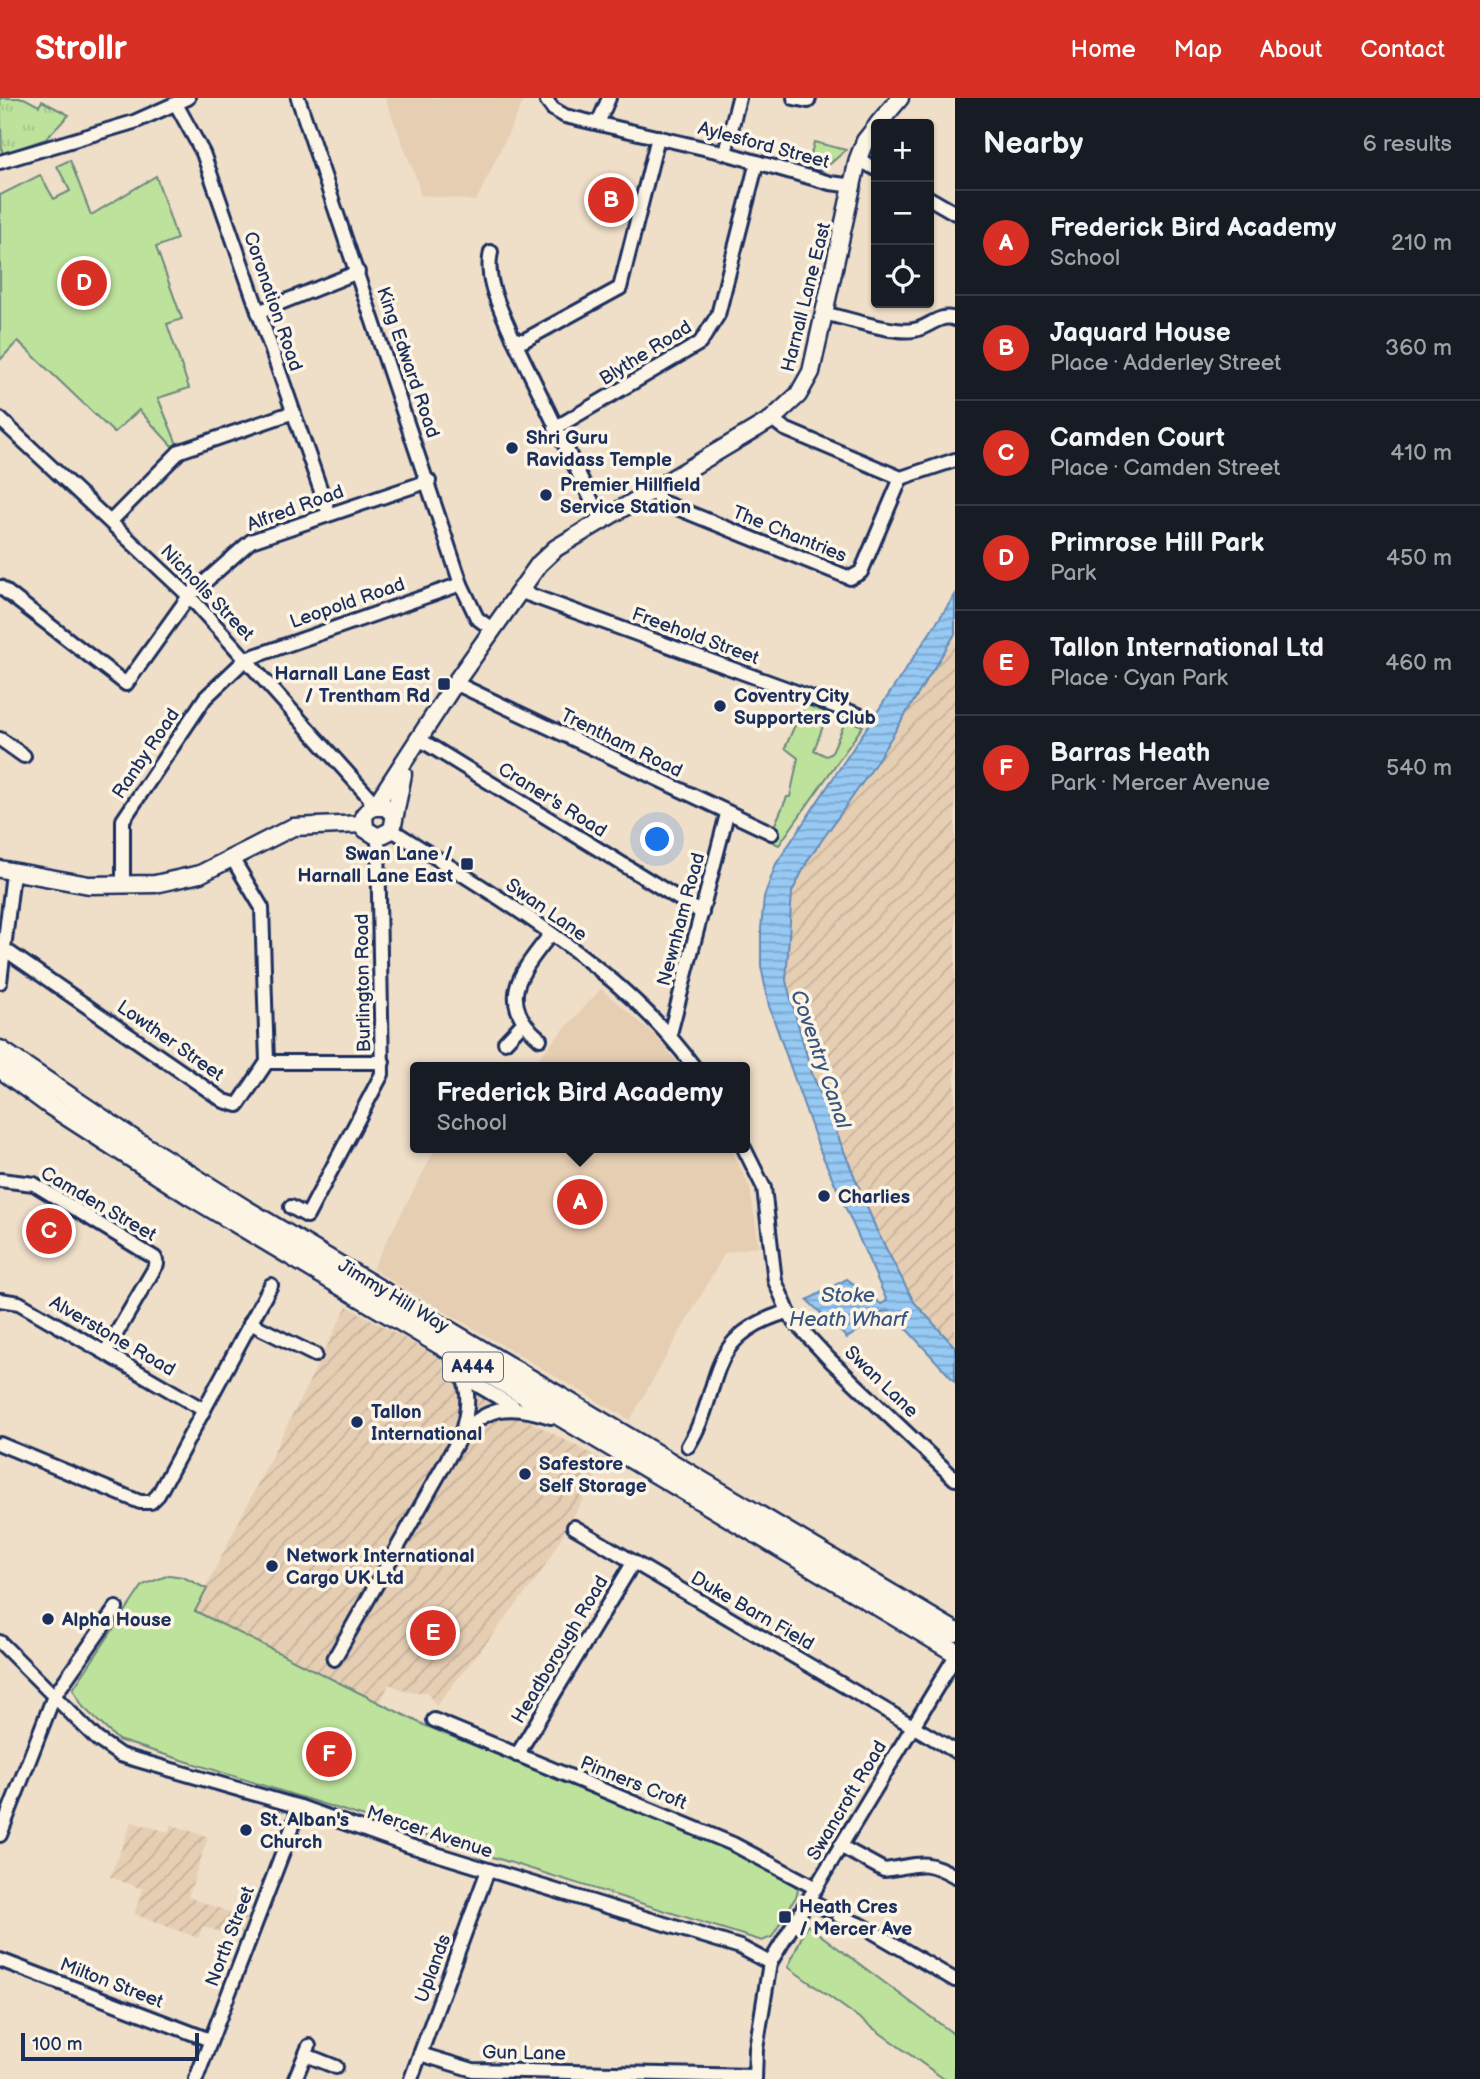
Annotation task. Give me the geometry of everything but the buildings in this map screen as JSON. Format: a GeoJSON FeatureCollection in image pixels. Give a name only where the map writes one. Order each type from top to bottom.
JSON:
{"type":"FeatureCollection","features":[{"type":"Feature","properties":{"kind":"highway","name":"Jimmy Hill Way"},"geometry":{"type":"LineString","coordinates":[[0,1050],[131,1138],[246,1210],[955,1632]]}},
{"type":"Feature","properties":{"kind":"highway","name":"Jimmy Hill Way"},"geometry":{"type":"LineString","coordinates":[[0,1068],[50,1105],[191,1196],[955,1655]]}},
{"type":"Feature","properties":{"kind":"main road","name":"Harnall Lane East"},"geometry":{"type":"LineString","coordinates":[[883,119],[900,98]]}},
{"type":"Feature","properties":{"kind":"main road","name":"Harnall Lane East"},"geometry":{"type":"LineString","coordinates":[[374,806],[407,762],[455,683],[519,591],[556,548],[772,419],[798,396],[806,384],[854,186],[858,159],[871,134]]}},
{"type":"Feature","properties":{"kind":"main road","name":"Harnall Lane East"},"geometry":{"type":"LineString","coordinates":[[388,827],[407,762]]}},
{"type":"Feature","properties":{"kind":"main road"},"geometry":{"type":"LineString","coordinates":[[374,806],[386,807],[388,827],[369,833],[363,824],[364,816],[374,806]]}},
{"type":"Feature","properties":{"kind":"main road"},"geometry":{"type":"LineString","coordinates":[[7,871],[54,881],[123,886],[185,879],[293,827],[363,824]]}},
{"type":"Feature","properties":{"kind":"street","name":"King Edward Road"},"geometry":{"type":"LineString","coordinates":[[298,98],[429,481],[461,584],[477,618],[493,630]]}},
{"type":"Feature","properties":{"kind":"street"},"geometry":{"type":"LineString","coordinates":[[598,123],[609,98]]}},
{"type":"Feature","properties":{"kind":"street"},"geometry":{"type":"LineString","coordinates":[[725,153],[739,98]]}},
{"type":"Feature","properties":{"kind":"street"},"geometry":{"type":"LineString","coordinates":[[794,98],[808,101],[809,98]]}},
{"type":"Feature","properties":{"kind":"street"},"geometry":{"type":"LineString","coordinates":[[0,162],[88,137],[182,101]]}},
{"type":"Feature","properties":{"kind":"street","name":"Coronation Road"},"geometry":{"type":"LineString","coordinates":[[182,101],[203,153],[328,514]]}},
{"type":"Feature","properties":{"kind":"street","name":"Aylesford Street"},"geometry":{"type":"LineString","coordinates":[[547,101],[558,113],[725,153],[830,183],[854,186]]}},
{"type":"Feature","properties":{"kind":"street"},"geometry":{"type":"LineString","coordinates":[[513,338],[523,341],[620,288],[658,137]]}},
{"type":"Feature","properties":{"kind":"street"},"geometry":{"type":"LineString","coordinates":[[858,159],[871,166]]}},
{"type":"Feature","properties":{"kind":"street","name":"Blythe Road"},"geometry":{"type":"LineString","coordinates":[[555,428],[684,354],[711,331],[718,315],[757,162]]}},
{"type":"Feature","properties":{"kind":"street"},"geometry":{"type":"LineString","coordinates":[[934,201],[955,213]]}},
{"type":"Feature","properties":{"kind":"street"},"geometry":{"type":"LineString","coordinates":[[491,252],[487,269],[513,338],[602,522]]}},
{"type":"Feature","properties":{"kind":"street"},"geometry":{"type":"LineString","coordinates":[[258,312],[358,272]]}},
{"type":"Feature","properties":{"kind":"street"},"geometry":{"type":"LineString","coordinates":[[823,313],[907,331],[924,327],[944,317],[955,319]]}},
{"type":"Feature","properties":{"kind":"street"},"geometry":{"type":"LineString","coordinates":[[111,522],[180,451],[291,412]]}},
{"type":"Feature","properties":{"kind":"street","name":"Nicholls Street"},"geometry":{"type":"LineString","coordinates":[[0,419],[189,596],[369,797],[374,806]]}},
{"type":"Feature","properties":{"kind":"street"},"geometry":{"type":"LineString","coordinates":[[772,419],[785,429],[901,478],[955,460]]}},
{"type":"Feature","properties":{"kind":"street","name":"The Chantries"},"geometry":{"type":"LineString","coordinates":[[653,491],[662,502],[850,578],[861,572],[901,478]]}},
{"type":"Feature","properties":{"kind":"street","name":"Alfred Road"},"geometry":{"type":"LineString","coordinates":[[0,587],[124,684],[130,681],[189,596],[251,541],[429,481]]}},
{"type":"Feature","properties":{"kind":"street","name":"Leopold Road"},"geometry":{"type":"LineString","coordinates":[[246,659],[461,584]]}},
{"type":"Feature","properties":{"kind":"street","name":"Freehold Street"},"geometry":{"type":"LineString","coordinates":[[519,591],[859,715]]}},
{"type":"Feature","properties":{"kind":"street","name":"Ranby Road"},"geometry":{"type":"LineString","coordinates":[[123,886],[123,820],[205,698],[246,659]]}},
{"type":"Feature","properties":{"kind":"street","name":"Trentham Road"},"geometry":{"type":"LineString","coordinates":[[455,683],[772,833]]}},
{"type":"Feature","properties":{"kind":"street"},"geometry":{"type":"LineString","coordinates":[[0,739],[24,756]]}},
{"type":"Feature","properties":{"kind":"street","name":"Craner's Road"},"geometry":{"type":"LineString","coordinates":[[419,739],[702,913]]}},
{"type":"Feature","properties":{"kind":"street","name":"Newnham Road"},"geometry":{"type":"LineString","coordinates":[[670,1034],[727,814]]}},
{"type":"Feature","properties":{"kind":"street","name":"Swan Lane"},"geometry":{"type":"LineString","coordinates":[[388,827],[551,935],[620,988],[670,1034],[690,1062]]}},
{"type":"Feature","properties":{"kind":"street","name":"Burlington Road"},"geometry":{"type":"LineString","coordinates":[[290,1207],[307,1216],[382,1074],[388,827]]}},
{"type":"Feature","properties":{"kind":"street"},"geometry":{"type":"LineString","coordinates":[[232,858],[262,908],[267,1062],[383,1062]]}},
{"type":"Feature","properties":{"kind":"street"},"geometry":{"type":"LineString","coordinates":[[0,982],[5,949],[7,871]]}},
{"type":"Feature","properties":{"kind":"street"},"geometry":{"type":"LineString","coordinates":[[540,1039],[522,1024],[517,1010],[518,980],[551,935]]}},
{"type":"Feature","properties":{"kind":"street","name":"Lowther Street"},"geometry":{"type":"LineString","coordinates":[[5,949],[224,1101],[238,1105],[267,1062]]}},
{"type":"Feature","properties":{"kind":"street"},"geometry":{"type":"LineString","coordinates":[[505,1042],[522,1024]]}},
{"type":"Feature","properties":{"kind":"street","name":"Swan Lane"},"geometry":{"type":"LineString","coordinates":[[746,1153],[764,1188],[775,1281],[787,1312],[804,1334],[955,1479]]}},
{"type":"Feature","properties":{"kind":"street","name":"Camden Street"},"geometry":{"type":"LineString","coordinates":[[0,1180],[34,1184],[155,1258],[157,1264],[106,1351]]}},
{"type":"Feature","properties":{"kind":"street"},"geometry":{"type":"LineString","coordinates":[[0,1444],[140,1502],[151,1502],[158,1495],[271,1284]]}},
{"type":"Feature","properties":{"kind":"street","name":"Alverstone Road"},"geometry":{"type":"LineString","coordinates":[[0,1300],[19,1303],[204,1410]]}},
{"type":"Feature","properties":{"kind":"street"},"geometry":{"type":"LineString","coordinates":[[688,1446],[699,1427],[716,1369],[724,1354],[749,1329],[787,1312]]}},
{"type":"Feature","properties":{"kind":"street"},"geometry":{"type":"LineString","coordinates":[[250,1323],[315,1355]]}},
{"type":"Feature","properties":{"kind":"street"},"geometry":{"type":"LineString","coordinates":[[447,1352],[474,1383],[516,1408],[577,1427]]}},
{"type":"Feature","properties":{"kind":"street"},"geometry":{"type":"LineString","coordinates":[[334,1659],[460,1437],[468,1406],[466,1384],[461,1369]]}},
{"type":"Feature","properties":{"kind":"street"},"geometry":{"type":"LineString","coordinates":[[460,1437],[485,1414],[502,1408],[516,1408]]}},
{"type":"Feature","properties":{"kind":"street","name":"Duke Barn Field"},"geometry":{"type":"LineString","coordinates":[[574,1527],[955,1751]]}},
{"type":"Feature","properties":{"kind":"street","name":"Headborough Road"},"geometry":{"type":"LineString","coordinates":[[517,1755],[633,1563]]}},
{"type":"Feature","properties":{"kind":"street"},"geometry":{"type":"LineString","coordinates":[[0,1835],[54,1696],[116,1608]]}},
{"type":"Feature","properties":{"kind":"street","name":"Mercer Avenue"},"geometry":{"type":"LineString","coordinates":[[0,1642],[97,1739],[120,1755],[300,1807],[488,1870],[740,1947],[770,1963]]}},
{"type":"Feature","properties":{"kind":"street","name":"Swancroft Road"},"geometry":{"type":"LineString","coordinates":[[770,1963],[955,1655]]}},
{"type":"Feature","properties":{"kind":"street","name":"Pinners Croft"},"geometry":{"type":"LineString","coordinates":[[434,1720],[752,1852],[812,1894],[833,1913],[863,1926],[955,1980]]}},
{"type":"Feature","properties":{"kind":"street","name":"North Street"},"geometry":{"type":"LineString","coordinates":[[195,2079],[300,1807]]}},
{"type":"Feature","properties":{"kind":"street"},"geometry":{"type":"LineString","coordinates":[[840,1846],[884,1870],[918,1862],[934,1865],[955,1876]]}},
{"type":"Feature","properties":{"kind":"street","name":"Uplands"},"geometry":{"type":"LineString","coordinates":[[411,2079],[488,1870]]}},
{"type":"Feature","properties":{"kind":"street","name":"Milton Street"},"geometry":{"type":"LineString","coordinates":[[0,1960],[210,2040]]}},
{"type":"Feature","properties":{"kind":"street"},"geometry":{"type":"LineString","coordinates":[[755,2077],[770,1963]]}},
{"type":"Feature","properties":{"kind":"street"},"geometry":{"type":"LineString","coordinates":[[295,2079],[307,2051],[336,2067]]}},
{"type":"Feature","properties":{"kind":"street","name":"Gun Lane"},"geometry":{"type":"LineString","coordinates":[[420,2054],[473,2070],[755,2077]]}},
{"type":"Feature","properties":{"kind":"shaded area"},"geometry":{"type":"Polygon","coordinates":[[[385,98],[525,98],[476,201],[420,195],[418,183],[385,98]]]}},
{"type":"Feature","properties":{"kind":"shaded area"},"geometry":{"type":"Polygon","coordinates":[[[955,634],[955,1347],[914,1302],[877,1231],[811,1071],[786,981],[792,892],[808,860],[870,772],[955,634]]]}},
{"type":"Feature","properties":{"kind":"shaded area"},"geometry":{"type":"Polygon","coordinates":[[[601,989],[655,1035],[677,1062],[535,1062],[601,989]]]}},
{"type":"Feature","properties":{"kind":"shaded area"},"geometry":{"type":"Polygon","coordinates":[[[433,1153],[733,1153],[750,1188],[759,1246],[725,1253],[630,1420],[372,1269],[433,1153]]]}},
{"type":"Feature","properties":{"kind":"shaded area"},"geometry":{"type":"Polygon","coordinates":[[[347,1306],[436,1356],[495,1403],[605,1461],[539,1576],[436,1706],[427,1692],[408,1692],[389,1684],[380,1703],[194,1611],[347,1306]]]}},
{"type":"Feature","properties":{"kind":"shaded area"},"geometry":{"type":"Polygon","coordinates":[[[132,1822],[168,1832],[172,1825],[208,1837],[188,1897],[248,1919],[242,1935],[222,1928],[220,1932],[203,1926],[198,1938],[134,1914],[143,1889],[110,1877],[132,1822]]]}},
{"type":"Feature","properties":{"kind":"green space"},"geometry":{"type":"Polygon","coordinates":[[[0,98],[24,98],[39,106],[42,101],[69,115],[46,139],[2,154],[0,98]]]}},
{"type":"Feature","properties":{"kind":"green space"},"geometry":{"type":"Polygon","coordinates":[[[814,142],[846,150],[822,171],[808,167],[814,142]]]}},
{"type":"Feature","properties":{"kind":"green space"},"geometry":{"type":"Polygon","coordinates":[[[70,160],[91,215],[156,176],[177,239],[156,247],[182,319],[167,324],[189,388],[158,398],[177,444],[172,446],[139,410],[114,433],[18,341],[0,360],[0,195],[40,175],[54,199],[70,191],[57,166],[70,160]]]}},
{"type":"Feature","properties":{"kind":"green space"},"geometry":{"type":"Polygon","coordinates":[[[804,704],[828,713],[814,750],[826,756],[831,754],[846,720],[863,726],[779,845],[768,840],[787,797],[790,797],[798,758],[785,748],[804,704]]]}},
{"type":"Feature","properties":{"kind":"green space"},"geometry":{"type":"Polygon","coordinates":[[[169,1575],[183,1577],[207,1589],[195,1611],[424,1725],[746,1857],[790,1880],[798,1889],[797,1895],[772,1937],[762,1941],[118,1740],[83,1707],[73,1689],[143,1585],[169,1575]]]}},
{"type":"Feature","properties":{"kind":"green space"},"geometry":{"type":"Polygon","coordinates":[[[807,1925],[955,2035],[955,2079],[944,2079],[788,1967],[807,1925]]]}},
{"type":"Feature","properties":{"kind":"water","name":"Stoke Heath Wharf"},"geometry":{"type":"Polygon","coordinates":[[[955,595],[955,634],[870,772],[808,860],[792,892],[786,981],[811,1071],[877,1231],[914,1302],[955,1347],[955,1382],[890,1311],[882,1312],[875,1320],[847,1338],[807,1300],[847,1279],[881,1304],[887,1301],[819,1148],[769,1006],[761,966],[761,929],[764,897],[776,864],[955,595]]]}},
{"type":"Feature","properties":{"kind":"place","name":"Jaquard House"},"geometry":{"type":"Point","coordinates":[611,200]}},
{"type":"Feature","properties":{"kind":"place","name":"Primrose Hill Park"},"geometry":{"type":"Point","coordinates":[84,283]}},
{"type":"Feature","properties":{"kind":"place","name":"Shri Guru Ravidass Temple"},"geometry":{"type":"Point","coordinates":[512,448]}},
{"type":"Feature","properties":{"kind":"place","name":"Premier Hillfield Service Station"},"geometry":{"type":"Point","coordinates":[546,495]}},
{"type":"Feature","properties":{"kind":"place","name":"Harnall Lane East / Trentham Rd"},"geometry":{"type":"Point","coordinates":[444,684]}},
{"type":"Feature","properties":{"kind":"place","name":"Coventry City Supporters Club"},"geometry":{"type":"Point","coordinates":[720,706]}},
{"type":"Feature","properties":{"kind":"place","name":"Swan Lane / Harnall Lane East"},"geometry":{"type":"Point","coordinates":[467,864]}},
{"type":"Feature","properties":{"kind":"place","name":"Charlies"},"geometry":{"type":"Point","coordinates":[824,1196]}},
{"type":"Feature","properties":{"kind":"place","name":"Frederick Bird Academy"},"geometry":{"type":"Point","coordinates":[580,1202]}},
{"type":"Feature","properties":{"kind":"place","name":"Camden Court"},"geometry":{"type":"Point","coordinates":[49,1231]}},
{"type":"Feature","properties":{"kind":"place","name":"Tallon International"},"geometry":{"type":"Point","coordinates":[357,1422]}},
{"type":"Feature","properties":{"kind":"place","name":"Safestore Self Storage"},"geometry":{"type":"Point","coordinates":[525,1474]}},
{"type":"Feature","properties":{"kind":"place","name":"Network International Cargo UK Ltd"},"geometry":{"type":"Point","coordinates":[272,1566]}},
{"type":"Feature","properties":{"kind":"place","name":"Alpha House"},"geometry":{"type":"Point","coordinates":[48,1619]}},
{"type":"Feature","properties":{"kind":"place","name":"Tallon International Ltd"},"geometry":{"type":"Point","coordinates":[433,1633]}},
{"type":"Feature","properties":{"kind":"place","name":"Barras Heath"},"geometry":{"type":"Point","coordinates":[329,1754]}},
{"type":"Feature","properties":{"kind":"place","name":"St. Alban's Church"},"geometry":{"type":"Point","coordinates":[246,1830]}},
{"type":"Feature","properties":{"kind":"place","name":"Heath Cres / Mercer Ave"},"geometry":{"type":"Point","coordinates":[785,1917]}},
{"type":"Feature","properties":{"kind":"water label","name":"Coventry Canal"},"geometry":{"type":"Point","coordinates":[821,1059]}}]}
